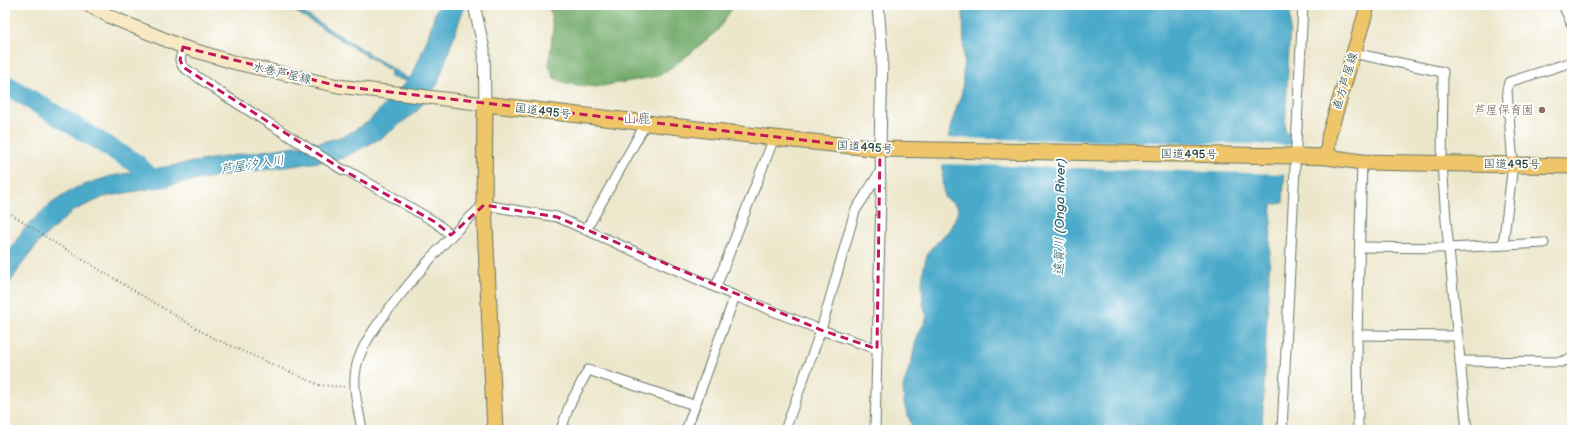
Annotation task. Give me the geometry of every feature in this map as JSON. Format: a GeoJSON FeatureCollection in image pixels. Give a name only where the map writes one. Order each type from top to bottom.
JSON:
{"type":"FeatureCollection","features":[{"type":"Feature","properties":{"kind":"highway","name":"国道495号"},"geometry":{"type":"LineString","coordinates":[[486,104],[880,149],[1296,156],[1328,157],[1362,162],[1572,166]]}},
{"type":"Feature","properties":{"kind":"highway"},"geometry":{"type":"LineString","coordinates":[[486,104],[484,205],[496,430]]}},
{"type":"Feature","properties":{"kind":"main road","name":"水巻芦屋線"},"geometry":{"type":"LineString","coordinates":[[88,5],[113,18],[184,47],[236,62],[338,86],[486,104]]}},
{"type":"Feature","properties":{"kind":"main road","name":"直方芦屋線"},"geometry":{"type":"LineString","coordinates":[[1328,157],[1329,135],[1368,5]]}},
{"type":"Feature","properties":{"kind":"street"},"geometry":{"type":"LineString","coordinates":[[875,430],[882,57],[878,5]]}},
{"type":"Feature","properties":{"kind":"street"},"geometry":{"type":"LineString","coordinates":[[1282,430],[1303,5]]}},
{"type":"Feature","properties":{"kind":"street"},"geometry":{"type":"LineString","coordinates":[[1562,5],[1572,25]]}},
{"type":"Feature","properties":{"kind":"street"},"geometry":{"type":"LineString","coordinates":[[472,6],[484,49],[486,104]]}},
{"type":"Feature","properties":{"kind":"street"},"geometry":{"type":"LineString","coordinates":[[184,47],[180,60],[183,67],[221,93],[343,170],[348,171],[435,222],[452,235]]}},
{"type":"Feature","properties":{"kind":"street"},"geometry":{"type":"LineString","coordinates":[[1353,53],[1443,72],[1442,164],[1448,248],[1467,430]]}},
{"type":"Feature","properties":{"kind":"street"},"geometry":{"type":"LineString","coordinates":[[1503,245],[1513,164],[1507,90],[1509,82],[1572,62]]}},
{"type":"Feature","properties":{"kind":"street"},"geometry":{"type":"LineString","coordinates":[[586,230],[646,123]]}},
{"type":"Feature","properties":{"kind":"street"},"geometry":{"type":"LineString","coordinates":[[716,287],[774,138]]}},
{"type":"Feature","properties":{"kind":"street"},"geometry":{"type":"LineString","coordinates":[[1358,430],[1357,335],[1362,162]]}},
{"type":"Feature","properties":{"kind":"street"},"geometry":{"type":"LineString","coordinates":[[786,430],[821,330],[855,211],[880,171]]}},
{"type":"Feature","properties":{"kind":"street"},"geometry":{"type":"LineString","coordinates":[[362,430],[355,388],[356,369],[362,349],[387,312],[440,247],[484,205],[557,217],[735,296],[821,330],[877,349]]}},
{"type":"Feature","properties":{"kind":"street"},"geometry":{"type":"LineString","coordinates":[[1360,248],[1448,248],[1544,243]]}},
{"type":"Feature","properties":{"kind":"street"},"geometry":{"type":"LineString","coordinates":[[687,430],[694,405],[735,296]]}},
{"type":"Feature","properties":{"kind":"street"},"geometry":{"type":"LineString","coordinates":[[1357,335],[1458,336]]}},
{"type":"Feature","properties":{"kind":"street"},"geometry":{"type":"LineString","coordinates":[[1460,361],[1561,362],[1572,358]]}},
{"type":"Feature","properties":{"kind":"street"},"geometry":{"type":"LineString","coordinates":[[561,430],[570,406],[588,370],[694,405]]}},
{"type":"Feature","properties":{"kind":"path"},"geometry":{"type":"LineString","coordinates":[[5,210],[52,241],[211,337],[320,385],[355,388]]}},
{"type":"Feature","properties":{"kind":"highlighted area"},"geometry":{"type":"Polygon","coordinates":[[[183,47],[338,86],[880,149],[877,349],[821,330],[557,217],[484,205],[451,235],[435,222],[343,170],[183,67],[180,60],[183,47]]]}},
{"type":"Feature","properties":{"kind":"green space"},"geometry":{"type":"Polygon","coordinates":[[[549,5],[733,5],[732,9],[717,31],[687,56],[659,76],[596,87],[568,84],[554,78],[549,65],[553,27],[549,5]]]}},
{"type":"Feature","properties":{"kind":"water"},"geometry":{"type":"Polygon","coordinates":[[[285,5],[291,5],[409,79],[414,72],[427,40],[436,10],[442,5],[465,5],[437,85],[417,111],[383,137],[343,158],[219,176],[104,197],[73,211],[39,242],[20,267],[5,291],[5,258],[23,230],[49,205],[75,188],[111,176],[322,142],[344,136],[368,122],[407,81],[390,77],[391,71],[285,5]]]}},
{"type":"Feature","properties":{"kind":"water","name":"遠賀川 (Onga River)"},"geometry":{"type":"Polygon","coordinates":[[[963,5],[1291,5],[1285,131],[1300,143],[1301,164],[1285,164],[1283,203],[1272,205],[1262,430],[913,430],[904,404],[903,387],[912,359],[917,335],[927,316],[923,304],[922,282],[924,266],[928,252],[949,230],[958,213],[957,206],[944,197],[942,181],[943,166],[951,124],[962,92],[964,62],[963,5]]]}},
{"type":"Feature","properties":{"kind":"pier"},"geometry":{"type":"Polygon","coordinates":[[[946,138],[1298,145],[1298,166],[1287,166],[1287,174],[942,164],[946,138]]]}},
{"type":"Feature","properties":{"kind":"waterway","name":"芦屋汐入川"},"geometry":{"type":"LineString","coordinates":[[5,84],[137,164],[151,179],[166,177]]}},
{"type":"Feature","properties":{"kind":"place","name":"芦屋保育園"},"geometry":{"type":"Point","coordinates":[1542,110]}},
{"type":"Feature","properties":{"kind":"district","name":"山鹿"},"geometry":{"type":"Point","coordinates":[637,118]}}]}
